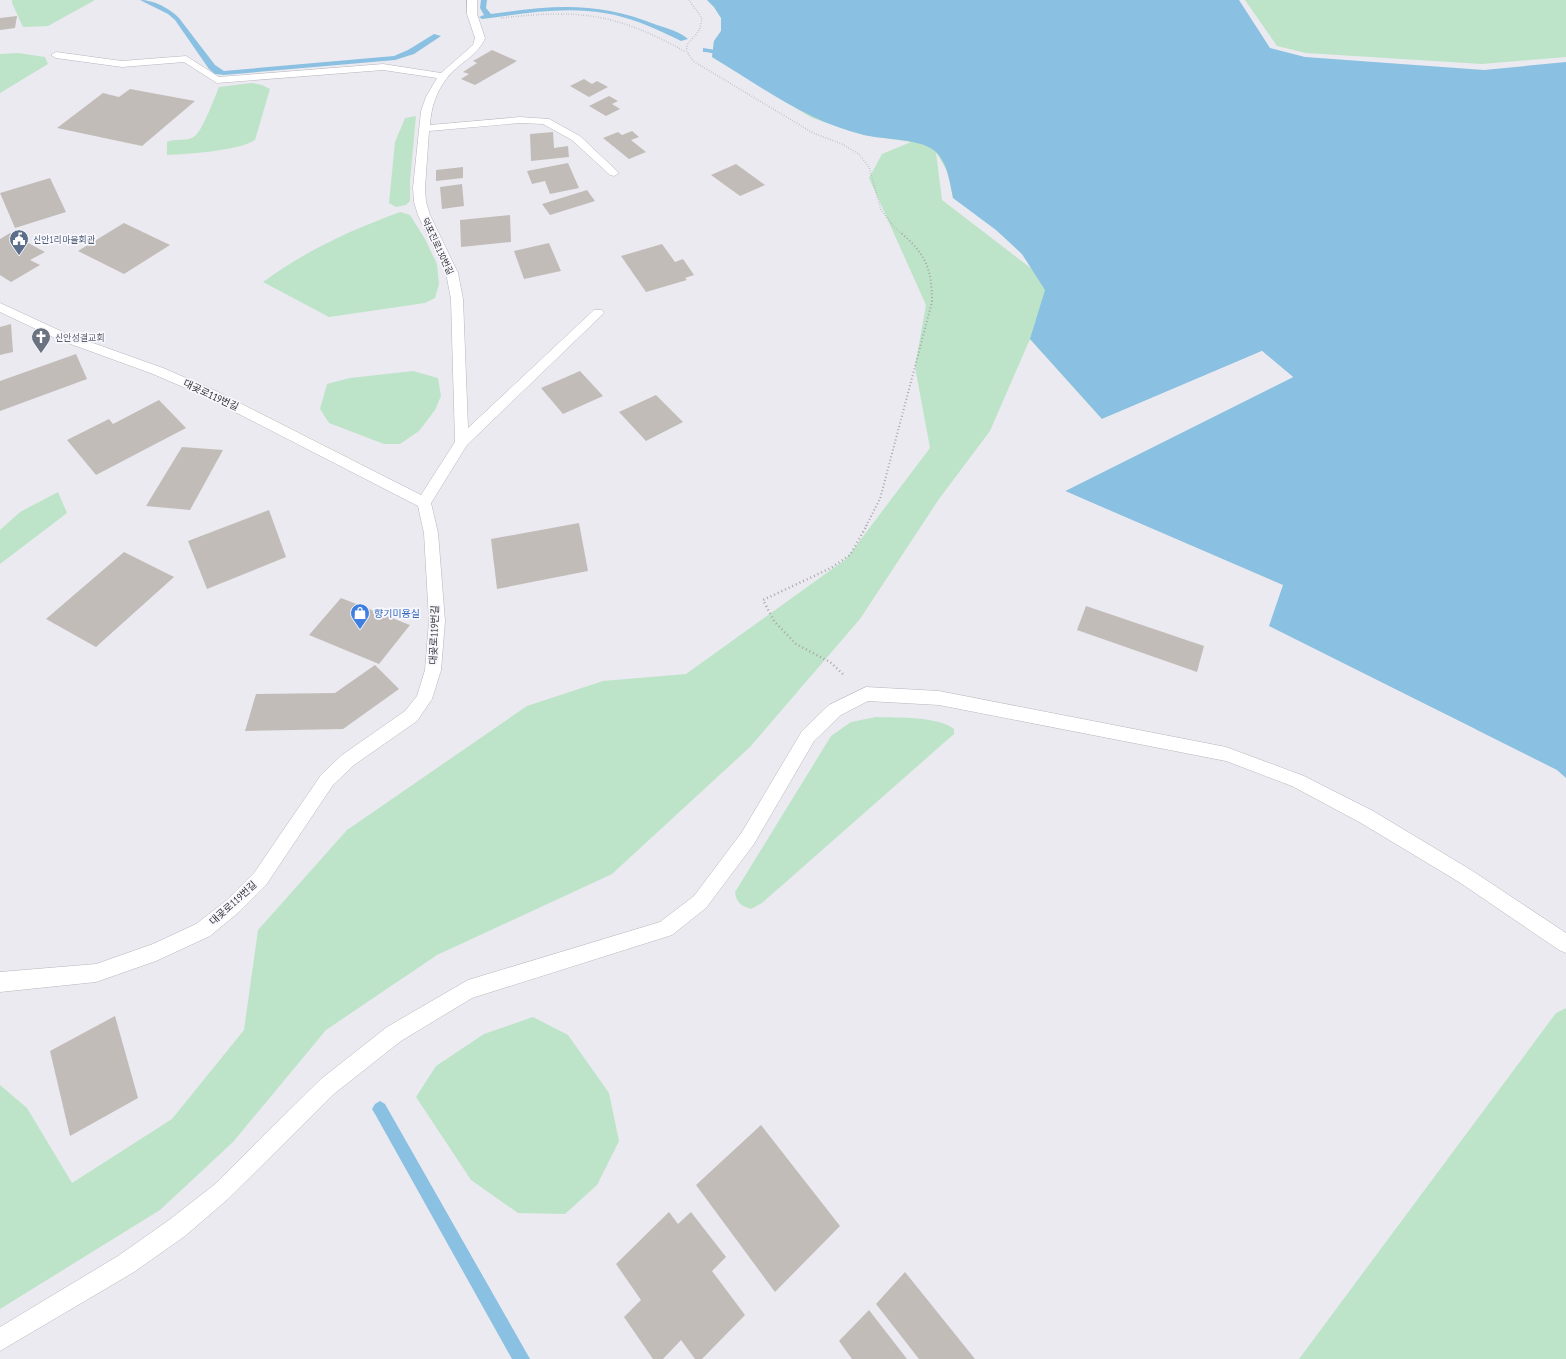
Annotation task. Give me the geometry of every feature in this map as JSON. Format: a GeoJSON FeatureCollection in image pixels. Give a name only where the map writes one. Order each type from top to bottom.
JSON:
{"type":"FeatureCollection","features":[{"type":"Feature","properties":{"kind":"lane","name":"덕포진로130번길"},"geometry":{"type":"LineString","coordinates":[[462,442],[458,299],[452,273],[438,241],[424,215],[420,202],[419,188],[426,128],[426,111],[431,97],[443,76],[478,46],[480,38],[472,14],[472,0]]}},
{"type":"Feature","properties":{"kind":"lane"},"geometry":{"type":"LineString","coordinates":[[56,55],[122,64],[186,59],[217,80],[383,67],[443,76]]}},
{"type":"Feature","properties":{"kind":"lane"},"geometry":{"type":"LineString","coordinates":[[426,128],[520,120],[545,121],[576,138],[614,173]]}},
{"type":"Feature","properties":{"kind":"lane","name":"대곶로119번길"},"geometry":{"type":"LineString","coordinates":[[0,307],[49,330],[158,371],[211,394],[424,503],[431,533],[437,621],[433,670],[424,699],[411,716],[348,760],[327,780],[260,879],[233,906],[203,930],[156,952],[96,973],[0,982]]}},
{"type":"Feature","properties":{"kind":"lane"},"geometry":{"type":"LineString","coordinates":[[424,503],[462,442],[598,313]]}},
{"type":"Feature","properties":{"kind":"lane"},"geometry":{"type":"LineString","coordinates":[[0,1340],[126,1264],[177,1228],[221,1192],[328,1086],[394,1034],[468,990],[665,929],[700,902],[748,838],[808,736],[836,710],[866,694],[939,698],[1226,754],[1298,781],[1367,817],[1465,876],[1566,944]]}},
{"type":"Feature","properties":{"kind":"path"},"geometry":{"type":"LineString","coordinates":[[686,52],[686,45],[700,28],[702,18],[689,0]]}},
{"type":"Feature","properties":{"kind":"path"},"geometry":{"type":"LineString","coordinates":[[474,21],[565,12],[592,14],[626,22],[665,40],[686,52],[693,61],[813,133],[842,144],[859,154],[869,166],[881,210],[894,227],[913,243],[925,261],[932,280],[932,302],[880,499],[863,534],[850,555],[831,568],[763,600],[774,621],[796,644],[830,662],[866,694]]}},
{"type":"Feature","properties":{"kind":"green space"},"geometry":{"type":"Polygon","coordinates":[[[12,0],[95,0],[48,26],[23,27],[12,0]]]}},
{"type":"Feature","properties":{"kind":"green space"},"geometry":{"type":"Polygon","coordinates":[[[707,0],[1038,197],[1102,419],[1030,339],[990,431],[939,499],[860,619],[750,747],[612,874],[437,955],[326,1030],[233,1142],[160,1210],[0,1309],[0,1085],[27,1108],[72,1183],[172,1119],[244,1030],[258,930],[347,830],[527,706],[603,681],[686,674],[846,559],[930,448],[915,367],[926,305],[869,178],[882,154],[911,142],[864,135],[812,118],[712,57],[714,41],[721,31],[721,18],[714,7],[707,0]],[[936,152],[942,200],[1032,269],[1025,258],[1007,239],[953,198],[947,171],[936,152]]]}},
{"type":"Feature","properties":{"kind":"green space"},"geometry":{"type":"Polygon","coordinates":[[[1245,0],[1566,0],[1566,57],[1482,64],[1306,53],[1277,46],[1245,0]]]}},
{"type":"Feature","properties":{"kind":"green space"},"geometry":{"type":"Polygon","coordinates":[[[18,53],[45,57],[48,64],[0,93],[0,54],[18,53]]]}},
{"type":"Feature","properties":{"kind":"green space"},"geometry":{"type":"Polygon","coordinates":[[[252,83],[262,85],[270,89],[255,140],[237,147],[200,153],[167,155],[167,142],[189,139],[195,136],[208,113],[219,87],[252,83]]]}},
{"type":"Feature","properties":{"kind":"green space"},"geometry":{"type":"Polygon","coordinates":[[[416,116],[410,181],[410,201],[406,205],[396,207],[389,203],[395,142],[405,118],[416,116]]]}},
{"type":"Feature","properties":{"kind":"green space"},"geometry":{"type":"Polygon","coordinates":[[[400,212],[410,215],[425,239],[437,264],[439,284],[435,298],[425,303],[329,317],[263,282],[295,261],[329,242],[400,212]]]}},
{"type":"Feature","properties":{"kind":"green space"},"geometry":{"type":"Polygon","coordinates":[[[413,371],[438,378],[441,396],[435,410],[419,431],[400,444],[384,444],[329,423],[320,409],[327,384],[350,378],[413,371]]]}},
{"type":"Feature","properties":{"kind":"green space"},"geometry":{"type":"Polygon","coordinates":[[[58,492],[67,513],[0,564],[0,530],[20,512],[58,492]]]}},
{"type":"Feature","properties":{"kind":"green space"},"geometry":{"type":"Polygon","coordinates":[[[876,717],[917,718],[938,722],[954,729],[954,734],[762,903],[751,909],[742,905],[738,901],[735,892],[831,736],[851,722],[876,717]]]}},
{"type":"Feature","properties":{"kind":"green space"},"geometry":{"type":"Polygon","coordinates":[[[1566,1008],[1566,1359],[1299,1359],[1556,1013],[1566,1008]]]}},
{"type":"Feature","properties":{"kind":"green space"},"geometry":{"type":"Polygon","coordinates":[[[533,1017],[568,1035],[609,1093],[619,1141],[597,1185],[565,1214],[518,1213],[471,1180],[416,1097],[436,1066],[484,1034],[533,1017]]]}},
{"type":"Feature","properties":{"kind":"water"},"geometry":{"type":"Polygon","coordinates":[[[707,0],[1239,0],[1270,48],[1305,57],[1484,70],[1566,62],[1566,778],[1557,770],[1269,626],[1283,585],[1065,491],[1293,377],[1262,351],[1102,419],[1030,339],[1045,290],[1022,254],[996,230],[953,198],[950,180],[944,163],[937,153],[931,148],[913,142],[872,137],[843,129],[823,121],[785,102],[712,57],[714,41],[721,31],[721,18],[714,7],[707,0]]]}},
{"type":"Feature","properties":{"kind":"pier"},"geometry":{"type":"Polygon","coordinates":[[[1262,351],[1293,377],[1065,491],[1207,555],[1063,493],[1064,490],[1290,377],[1262,353],[1102,421],[1100,420],[1262,351]]]}},
{"type":"Feature","properties":{"kind":"pier"},"geometry":{"type":"Polygon","coordinates":[[[1267,626],[1475,729],[1474,731],[1268,628],[1267,626]]]}},
{"type":"Feature","properties":{"kind":"building"},"geometry":{"type":"Polygon","coordinates":[[[17,16],[15,28],[0,30],[0,18],[17,16]]]}},
{"type":"Feature","properties":{"kind":"building"},"geometry":{"type":"Polygon","coordinates":[[[492,50],[517,61],[475,85],[461,79],[469,74],[463,72],[477,63],[473,61],[492,50]]]}},
{"type":"Feature","properties":{"kind":"building"},"geometry":{"type":"Polygon","coordinates":[[[584,79],[592,84],[597,81],[608,87],[589,97],[570,86],[584,79]]]}},
{"type":"Feature","properties":{"kind":"building"},"geometry":{"type":"Polygon","coordinates":[[[130,89],[195,101],[142,146],[57,128],[103,93],[119,97],[130,89]]]}},
{"type":"Feature","properties":{"kind":"building"},"geometry":{"type":"Polygon","coordinates":[[[609,96],[618,101],[612,104],[620,109],[606,116],[589,106],[609,96]]]}},
{"type":"Feature","properties":{"kind":"building"},"geometry":{"type":"Polygon","coordinates":[[[632,131],[639,137],[631,140],[646,152],[629,159],[603,138],[618,132],[622,135],[632,131]]]}},
{"type":"Feature","properties":{"kind":"building"},"geometry":{"type":"Polygon","coordinates":[[[553,132],[554,148],[568,146],[569,157],[531,161],[530,134],[553,132]]]}},
{"type":"Feature","properties":{"kind":"building"},"geometry":{"type":"Polygon","coordinates":[[[568,163],[579,188],[550,194],[545,181],[532,184],[527,171],[568,163]]]}},
{"type":"Feature","properties":{"kind":"building"},"geometry":{"type":"Polygon","coordinates":[[[736,164],[765,185],[740,196],[711,175],[736,164]]]}},
{"type":"Feature","properties":{"kind":"building"},"geometry":{"type":"Polygon","coordinates":[[[463,167],[463,178],[436,181],[436,170],[463,167]]]}},
{"type":"Feature","properties":{"kind":"building"},"geometry":{"type":"Polygon","coordinates":[[[50,178],[66,212],[15,228],[0,193],[50,178]]]}},
{"type":"Feature","properties":{"kind":"building"},"geometry":{"type":"Polygon","coordinates":[[[462,184],[464,206],[442,209],[440,187],[462,184]]]}},
{"type":"Feature","properties":{"kind":"building"},"geometry":{"type":"Polygon","coordinates":[[[587,190],[595,201],[550,215],[542,204],[587,190]]]}},
{"type":"Feature","properties":{"kind":"building"},"geometry":{"type":"Polygon","coordinates":[[[510,215],[511,242],[461,247],[460,220],[510,215]]]}},
{"type":"Feature","properties":{"kind":"building"},"geometry":{"type":"Polygon","coordinates":[[[124,223],[170,245],[124,274],[78,251],[124,223]]]}},
{"type":"Feature","properties":{"kind":"building","name":"신안1리마을회관"},"geometry":{"type":"Polygon","coordinates":[[[10,233],[45,252],[30,260],[40,265],[11,282],[0,275],[0,239],[10,233]]]}},
{"type":"Feature","properties":{"kind":"building"},"geometry":{"type":"Polygon","coordinates":[[[549,243],[561,271],[524,279],[514,251],[549,243]]]}},
{"type":"Feature","properties":{"kind":"building"},"geometry":{"type":"Polygon","coordinates":[[[662,244],[675,262],[683,259],[694,275],[685,278],[687,280],[646,292],[621,256],[662,244]]]}},
{"type":"Feature","properties":{"kind":"building"},"geometry":{"type":"Polygon","coordinates":[[[11,324],[13,352],[0,355],[0,327],[11,324]]]}},
{"type":"Feature","properties":{"kind":"building","name":"신안성결교회"},"geometry":{"type":"Polygon","coordinates":[[[76,354],[87,379],[0,411],[0,381],[76,354]]]}},
{"type":"Feature","properties":{"kind":"building"},"geometry":{"type":"Polygon","coordinates":[[[580,371],[603,396],[563,414],[541,388],[580,371]]]}},
{"type":"Feature","properties":{"kind":"building"},"geometry":{"type":"Polygon","coordinates":[[[656,395],[683,422],[646,441],[619,412],[656,395]]]}},
{"type":"Feature","properties":{"kind":"building"},"geometry":{"type":"Polygon","coordinates":[[[159,400],[186,428],[96,475],[67,440],[109,419],[113,424],[159,400]]]}},
{"type":"Feature","properties":{"kind":"building"},"geometry":{"type":"Polygon","coordinates":[[[182,447],[223,450],[190,510],[146,506],[182,447]]]}},
{"type":"Feature","properties":{"kind":"building"},"geometry":{"type":"Polygon","coordinates":[[[269,510],[286,557],[207,589],[188,541],[269,510]]]}},
{"type":"Feature","properties":{"kind":"building"},"geometry":{"type":"Polygon","coordinates":[[[579,523],[588,571],[497,589],[491,539],[579,523]]]}},
{"type":"Feature","properties":{"kind":"building"},"geometry":{"type":"Polygon","coordinates":[[[124,552],[174,577],[96,647],[46,619],[124,552]]]}},
{"type":"Feature","properties":{"kind":"building","name":"향기미용실"},"geometry":{"type":"Polygon","coordinates":[[[341,598],[410,625],[379,664],[309,635],[341,598]]]}},
{"type":"Feature","properties":{"kind":"building"},"geometry":{"type":"Polygon","coordinates":[[[1086,606],[1204,646],[1197,672],[1077,630],[1086,606]]]}},
{"type":"Feature","properties":{"kind":"building"},"geometry":{"type":"Polygon","coordinates":[[[375,665],[399,689],[343,729],[245,731],[256,694],[335,693],[375,665]]]}},
{"type":"Feature","properties":{"kind":"building"},"geometry":{"type":"Polygon","coordinates":[[[115,1016],[138,1098],[70,1136],[50,1051],[115,1016]]]}},
{"type":"Feature","properties":{"kind":"building"},"geometry":{"type":"Polygon","coordinates":[[[761,1125],[840,1226],[775,1292],[696,1185],[761,1125]]]}},
{"type":"Feature","properties":{"kind":"building"},"geometry":{"type":"Polygon","coordinates":[[[669,1212],[678,1224],[691,1212],[726,1257],[712,1271],[745,1315],[702,1359],[695,1359],[681,1340],[663,1359],[653,1359],[624,1317],[641,1300],[616,1264],[669,1212]]]}},
{"type":"Feature","properties":{"kind":"building"},"geometry":{"type":"Polygon","coordinates":[[[905,1272],[975,1359],[919,1359],[876,1304],[905,1272]]]}},
{"type":"Feature","properties":{"kind":"building"},"geometry":{"type":"Polygon","coordinates":[[[869,1310],[907,1359],[852,1359],[839,1341],[869,1310]]]}},
{"type":"Feature","properties":{"kind":"waterway"},"geometry":{"type":"LineString","coordinates":[[143,0],[170,13],[177,19],[212,67],[218,72],[224,73],[301,65],[375,61],[395,58],[411,52],[437,36]]}},
{"type":"Feature","properties":{"kind":"waterway"},"geometry":{"type":"LineString","coordinates":[[484,0],[483,8],[489,16]]}},
{"type":"Feature","properties":{"kind":"waterway"},"geometry":{"type":"LineString","coordinates":[[482,17],[553,8],[590,9],[618,14],[645,22],[684,39]]}},
{"type":"Feature","properties":{"kind":"waterway"},"geometry":{"type":"LineString","coordinates":[[706,50],[722,53]]}},
{"type":"Feature","properties":{"kind":"waterway"},"geometry":{"type":"LineString","coordinates":[[380,1109],[521,1359]]}},
{"type":"Feature","properties":{"kind":"place","name":"신안1리마을회관"},"geometry":{"type":"Point","coordinates":[19,256]}},
{"type":"Feature","properties":{"kind":"place","name":"신안성결교회"},"geometry":{"type":"Point","coordinates":[41,354]}},
{"type":"Feature","properties":{"kind":"place","name":"향기미용실"},"geometry":{"type":"Point","coordinates":[360,630]}}]}
